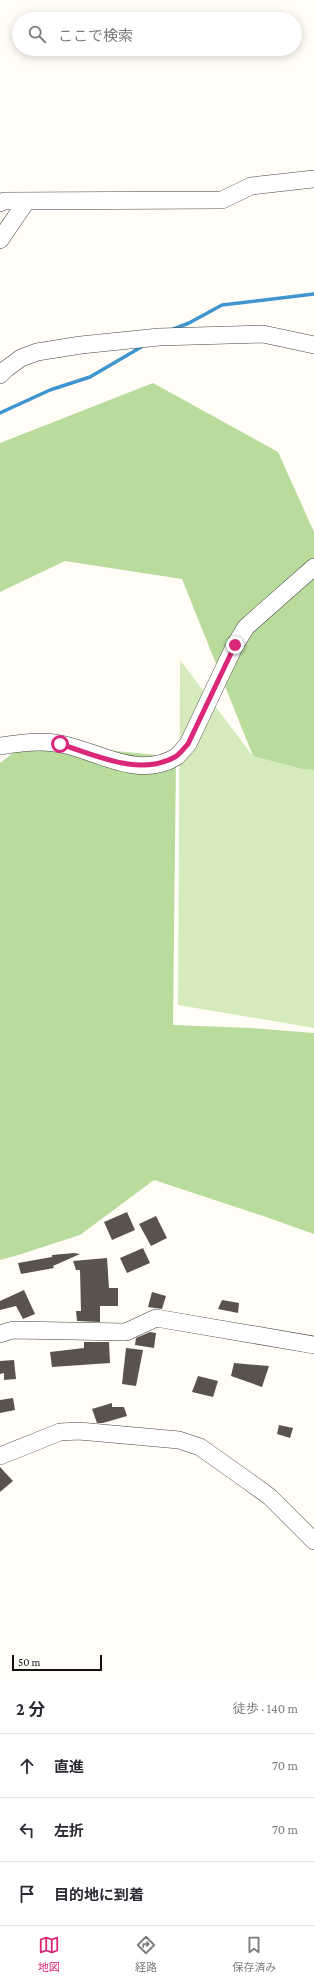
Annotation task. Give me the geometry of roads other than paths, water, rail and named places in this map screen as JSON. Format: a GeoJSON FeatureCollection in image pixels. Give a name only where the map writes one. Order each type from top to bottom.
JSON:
{"type":"FeatureCollection","features":[{"type":"Feature","properties":{"kind":"street"},"geometry":{"type":"LineString","coordinates":[[0,203],[4,201],[222,200],[251,186],[314,179]]}},
{"type":"Feature","properties":{"kind":"street"},"geometry":{"type":"LineString","coordinates":[[0,240],[26,202]]}},
{"type":"Feature","properties":{"kind":"street"},"geometry":{"type":"LineString","coordinates":[[0,375],[21,358],[37,352],[81,345],[159,337],[263,334],[314,345]]}},
{"type":"Feature","properties":{"kind":"street"},"geometry":{"type":"LineString","coordinates":[[0,746],[27,742],[60,744],[120,763],[144,766],[159,764],[176,757],[188,744],[235,645],[246,627],[314,567]]}},
{"type":"Feature","properties":{"kind":"street"},"geometry":{"type":"LineString","coordinates":[[0,1334],[13,1330],[126,1332],[156,1318],[314,1345]]}},
{"type":"Feature","properties":{"kind":"street"},"geometry":{"type":"LineString","coordinates":[[0,1456],[60,1432],[79,1431],[180,1440],[200,1447],[270,1497],[314,1541]]}},
{"type":"Feature","properties":{"kind":"waterway"},"geometry":{"type":"LineString","coordinates":[[171,330],[189,323],[222,305],[314,294]]}},
{"type":"Feature","properties":{"kind":"waterway"},"geometry":{"type":"LineString","coordinates":[[0,413],[50,390],[90,377],[143,346]]}}]}
